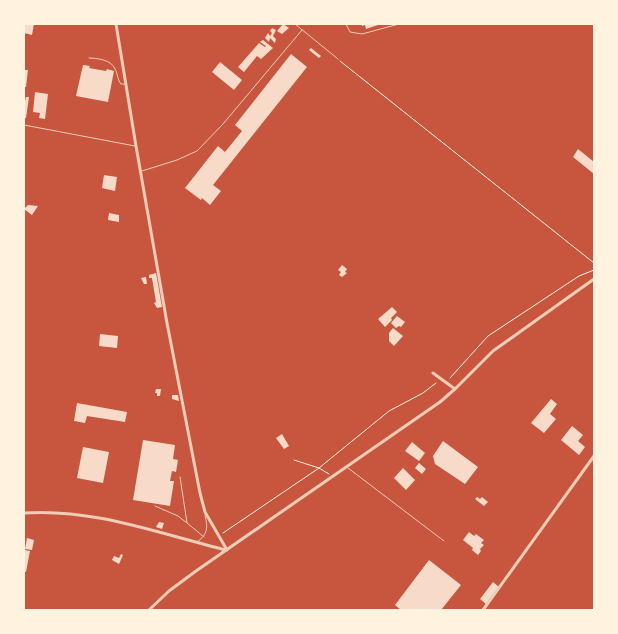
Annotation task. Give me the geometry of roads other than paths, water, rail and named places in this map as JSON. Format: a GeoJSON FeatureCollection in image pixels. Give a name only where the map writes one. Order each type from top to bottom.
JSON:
{"type":"FeatureCollection","features":[{"type":"Feature","properties":{"kind":"street"},"geometry":{"type":"LineString","coordinates":[[116,24],[167,323],[205,512],[227,550]]}},
{"type":"Feature","properties":{"kind":"street"},"geometry":{"type":"LineString","coordinates":[[149,610],[176,586],[332,475],[440,402],[492,351],[594,279]]}},
{"type":"Feature","properties":{"kind":"street"},"geometry":{"type":"LineString","coordinates":[[433,373],[455,389]]}},
{"type":"Feature","properties":{"kind":"street"},"geometry":{"type":"LineString","coordinates":[[483,610],[594,456]]}},
{"type":"Feature","properties":{"kind":"street"},"geometry":{"type":"LineString","coordinates":[[24,513],[52,512],[84,516],[141,527],[227,550]]}},
{"type":"Feature","properties":{"kind":"lane"},"geometry":{"type":"LineString","coordinates":[[295,24],[338,59]]}},
{"type":"Feature","properties":{"kind":"lane"},"geometry":{"type":"LineString","coordinates":[[346,24],[350,32],[358,34],[399,24]]}},
{"type":"Feature","properties":{"kind":"lane"},"geometry":{"type":"LineString","coordinates":[[141,171],[177,160],[197,151],[223,124],[302,30]]}},
{"type":"Feature","properties":{"kind":"lane"},"geometry":{"type":"LineString","coordinates":[[89,58],[99,58],[112,65],[115,68],[118,80],[121,84],[126,84]]}},
{"type":"Feature","properties":{"kind":"lane"},"geometry":{"type":"LineString","coordinates":[[24,125],[136,146]]}},
{"type":"Feature","properties":{"kind":"lane"},"geometry":{"type":"LineString","coordinates":[[345,466],[444,541]]}},
{"type":"Feature","properties":{"kind":"lane"},"geometry":{"type":"LineString","coordinates":[[180,477],[187,523]]}},
{"type":"Feature","properties":{"kind":"lane"},"geometry":{"type":"LineString","coordinates":[[155,506],[178,516],[204,537]]}},
{"type":"Feature","properties":{"kind":"lane"},"geometry":{"type":"LineString","coordinates":[[196,543],[204,537],[208,529],[205,512]]}}]}
